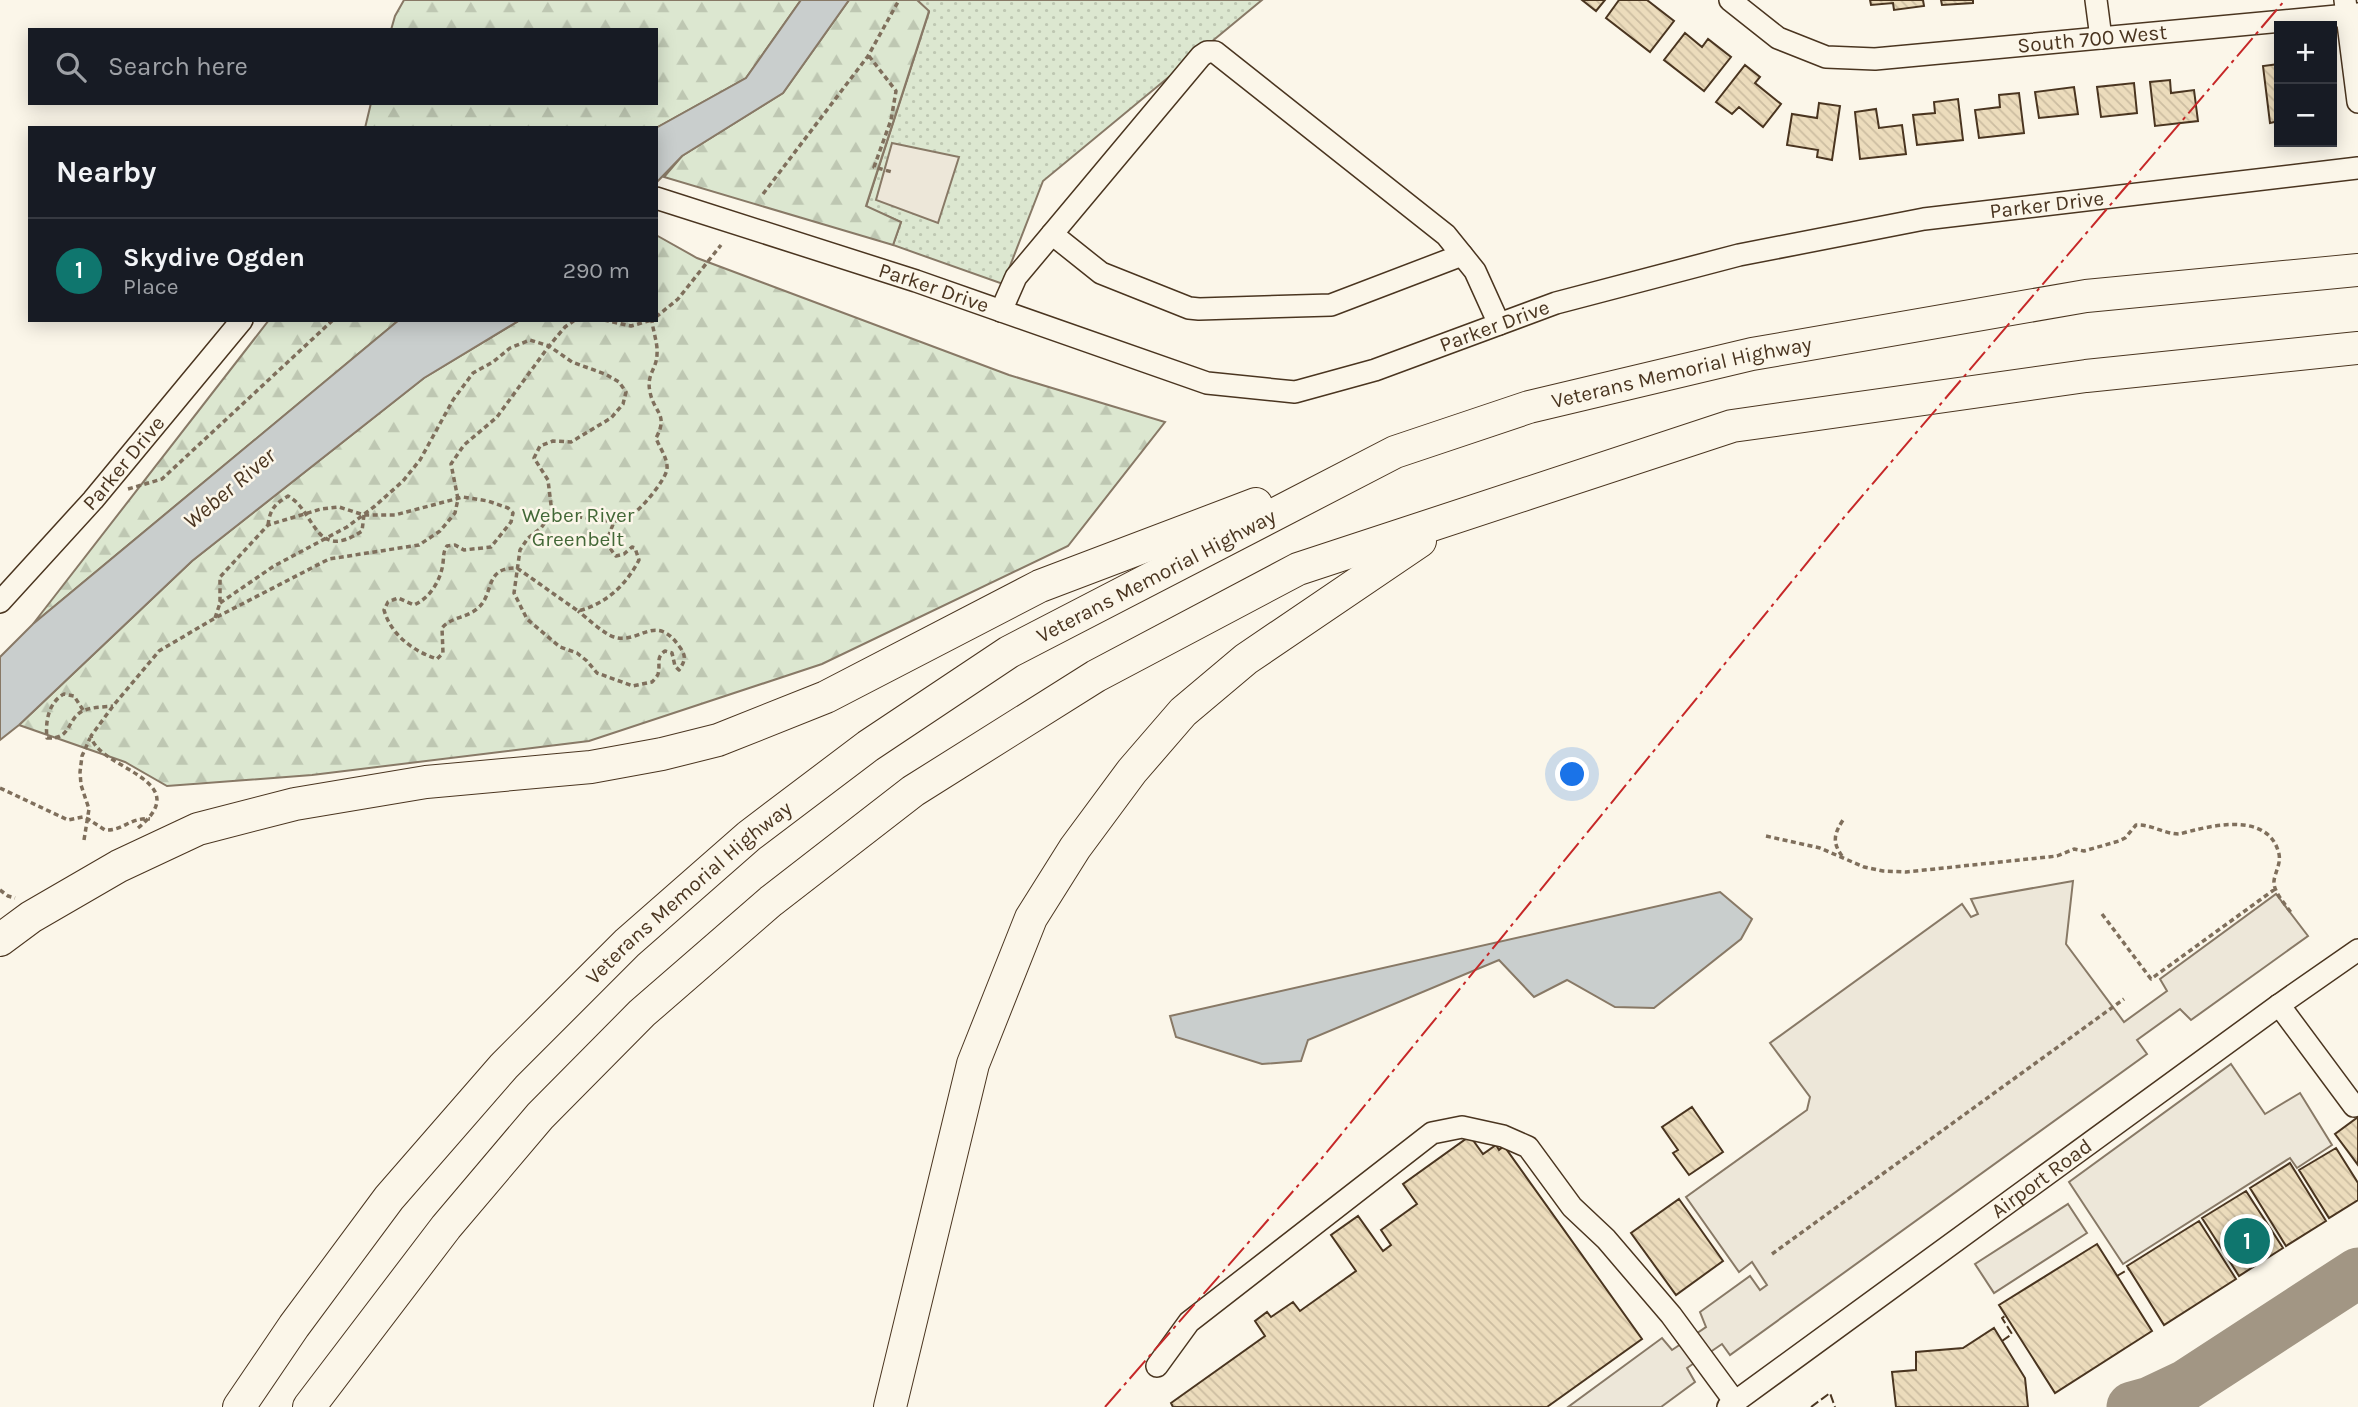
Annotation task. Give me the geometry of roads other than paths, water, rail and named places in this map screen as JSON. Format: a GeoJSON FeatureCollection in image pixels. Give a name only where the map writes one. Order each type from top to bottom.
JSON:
{"type":"FeatureCollection","features":[{"type":"Feature","properties":{"kind":"highway","name":"Veterans Memorial Highway"},"geometry":{"type":"LineString","coordinates":[[239,1407],[294,1326],[389,1198],[504,1066],[627,943],[749,836],[868,746],[1009,652],[1395,452],[1529,407],[1752,354],[2086,296],[2358,270]]}},
{"type":"Feature","properties":{"kind":"highway"},"geometry":{"type":"LineString","coordinates":[[309,1407],[446,1227],[540,1116],[642,1013],[782,893],[913,791],[1096,676],[1298,569],[1732,426],[2086,376],[2358,348]]}},
{"type":"Feature","properties":{"kind":"highway"},"geometry":{"type":"LineString","coordinates":[[0,940],[31,917],[119,866],[198,829],[308,802],[426,782],[591,767],[718,740],[826,697],[1040,586],[1395,452]]}},
{"type":"Feature","properties":{"kind":"highway"},"geometry":{"type":"LineString","coordinates":[[890,1407],[973,1064],[1031,918],[1075,848],[1132,771],[1183,712],[1245,659],[1452,519]]}},
{"type":"Feature","properties":{"kind":"street","name":"South 700 West"},"geometry":{"type":"LineString","coordinates":[[1730,0],[1778,38],[1826,57],[1875,59],[2101,38],[2350,10]]}},
{"type":"Feature","properties":{"kind":"street"},"geometry":{"type":"LineString","coordinates":[[2096,0],[2101,38]]}},
{"type":"Feature","properties":{"kind":"street"},"geometry":{"type":"LineString","coordinates":[[2350,10],[2358,102]]}},
{"type":"Feature","properties":{"kind":"street"},"geometry":{"type":"LineString","coordinates":[[1002,311],[1016,278],[1052,234],[1201,56],[1207,52],[1216,52],[1446,235],[1475,271],[1499,324]]}},
{"type":"Feature","properties":{"kind":"street","name":"Parker Drive"},"geometry":{"type":"LineString","coordinates":[[658,199],[916,281],[1207,383],[1295,392],[1375,370],[1556,303],[1739,255],[1924,219],[2358,168]]}},
{"type":"Feature","properties":{"kind":"street"},"geometry":{"type":"LineString","coordinates":[[1052,234],[1089,265],[1112,279],[1189,308],[1199,309],[1331,305],[1462,255]]}},
{"type":"Feature","properties":{"kind":"street","name":"Parker Drive"},"geometry":{"type":"LineString","coordinates":[[0,602],[93,500],[240,322]]}},
{"type":"Feature","properties":{"kind":"street","name":"Airport Road"},"geometry":{"type":"LineString","coordinates":[[1731,1404],[2358,950]]}},
{"type":"Feature","properties":{"kind":"street"},"geometry":{"type":"LineString","coordinates":[[2279,1005],[2354,1106]]}},
{"type":"Feature","properties":{"kind":"street"},"geometry":{"type":"LineString","coordinates":[[1157,1366],[1189,1322],[1432,1133],[1462,1127],[1503,1136],[1528,1147],[1572,1207],[1606,1239],[1671,1315],[1731,1404]]}},
{"type":"Feature","properties":{"kind":"water"},"geometry":{"type":"Polygon","coordinates":[[[801,0],[849,0],[783,93],[682,156],[658,181],[658,127],[746,78],[801,0]]]}},
{"type":"Feature","properties":{"kind":"water","name":"Weber River"},"geometry":{"type":"Polygon","coordinates":[[[397,322],[517,322],[424,378],[192,561],[0,740],[0,657],[33,624],[397,322]]]}},
{"type":"Feature","properties":{"kind":"water"},"geometry":{"type":"Polygon","coordinates":[[[1720,892],[1752,919],[1741,939],[1654,1008],[1615,1007],[1567,980],[1534,997],[1499,960],[1308,1040],[1301,1061],[1262,1064],[1176,1037],[1170,1016],[1720,892]]]}},
{"type":"Feature","properties":{"kind":"place","name":"Skydive Ogden"},"geometry":{"type":"Point","coordinates":[2247,1241]}},
{"type":"Feature","properties":{"kind":"park label","name":"Weber River Greenbelt"},"geometry":{"type":"Point","coordinates":[578,527]}}]}
